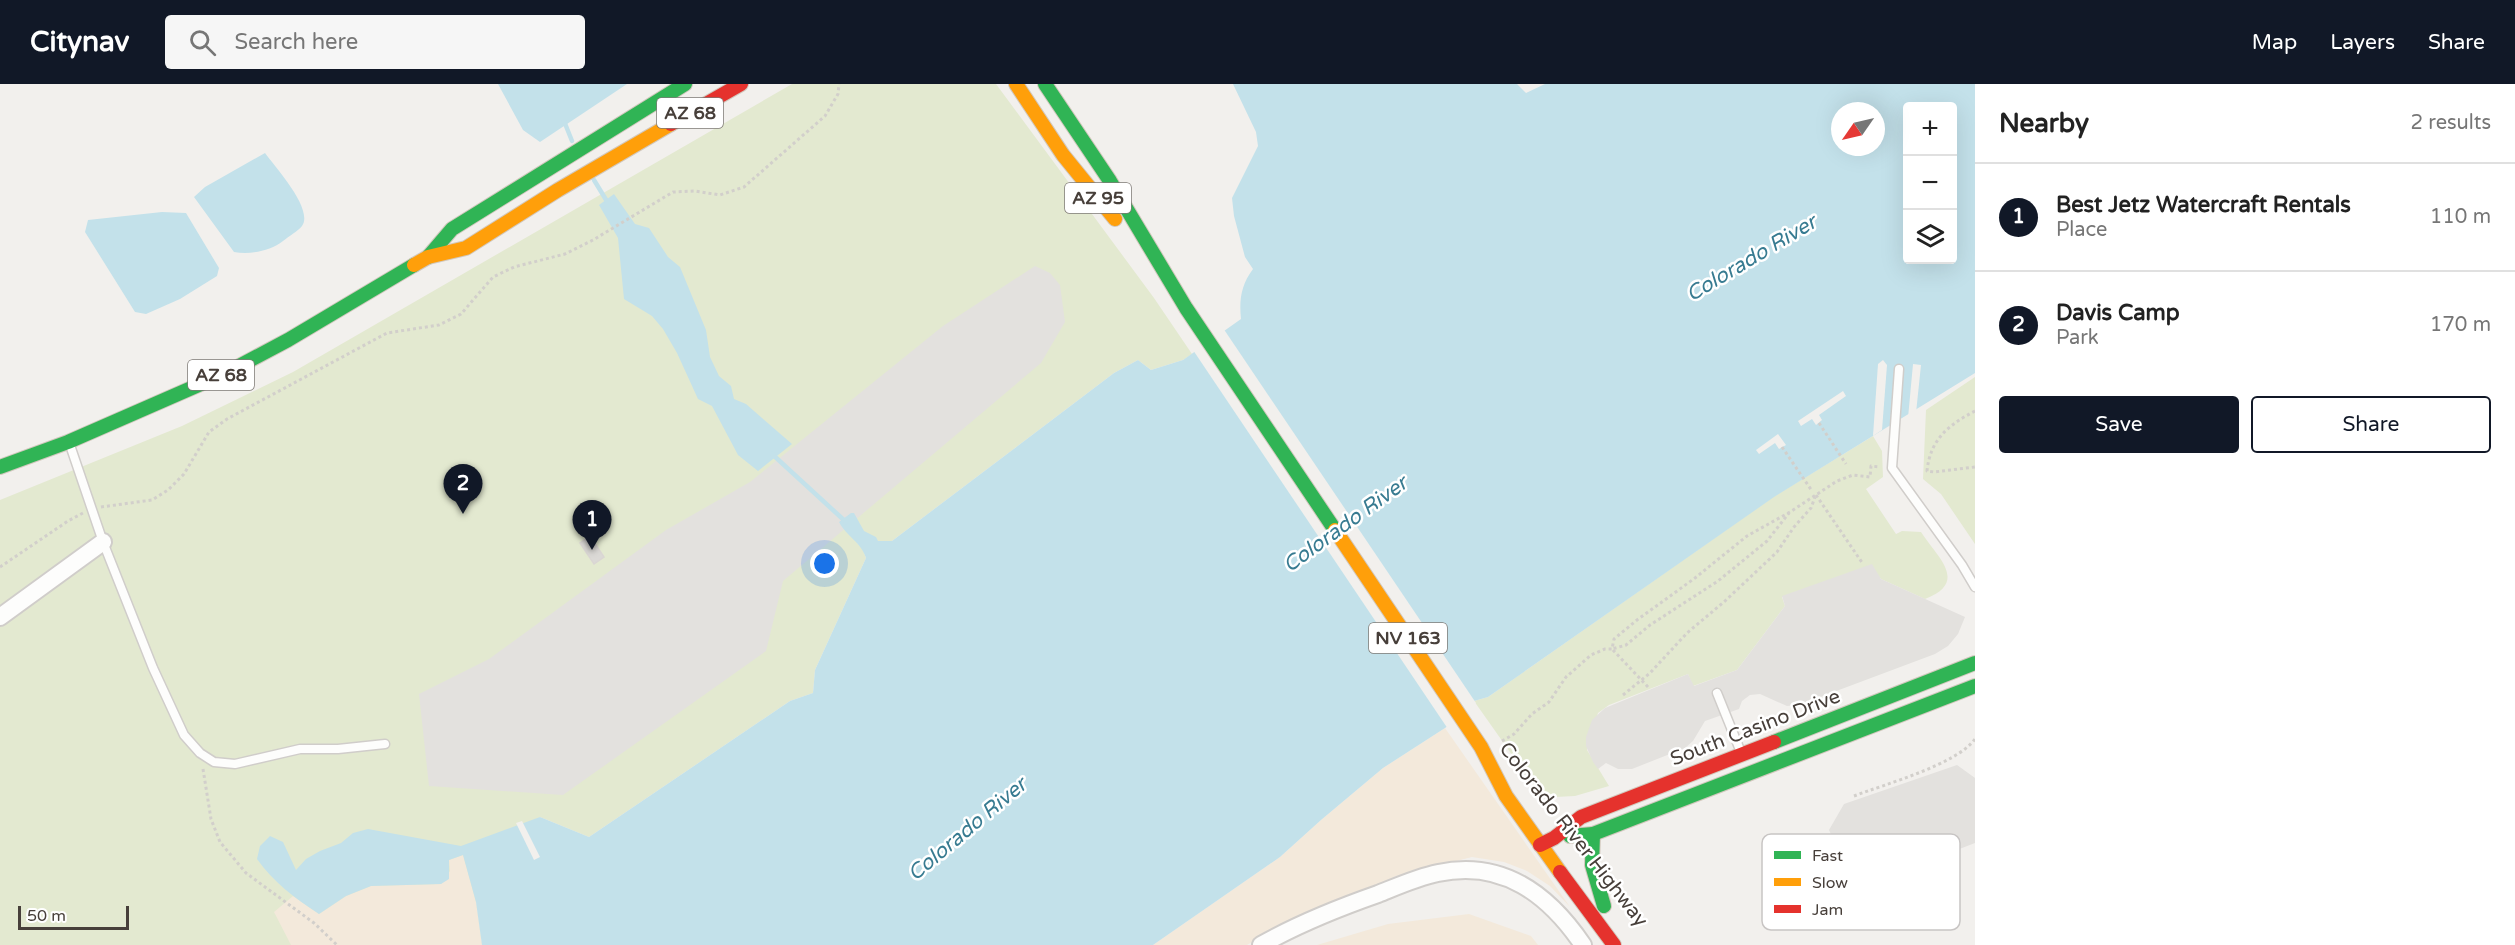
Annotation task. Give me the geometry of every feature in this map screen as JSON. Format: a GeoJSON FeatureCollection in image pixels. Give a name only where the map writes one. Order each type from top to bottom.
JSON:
{"type":"FeatureCollection","features":[{"type":"Feature","properties":{"kind":"main road","name":"AZ 68"},"geometry":{"type":"LineString","coordinates":[[428,257],[452,229],[685,84]]}},
{"type":"Feature","properties":{"kind":"main road","name":"AZ 68"},"geometry":{"type":"LineString","coordinates":[[0,467],[69,442],[226,373],[288,340],[428,257],[466,248],[640,141],[741,84]]}},
{"type":"Feature","properties":{"kind":"main road","name":"AZ 95"},"geometry":{"type":"LineString","coordinates":[[1016,84],[1063,155],[1186,308]]}},
{"type":"Feature","properties":{"kind":"main road","name":"AZ 95"},"geometry":{"type":"LineString","coordinates":[[1045,84],[1110,181],[1186,308],[1335,529]]}},
{"type":"Feature","properties":{"kind":"main road","name":"Colorado River Highway"},"geometry":{"type":"LineString","coordinates":[[1335,529],[1481,747],[1506,796],[1614,945]]}},
{"type":"Feature","properties":{"kind":"main road","name":"South Casino Drive"},"geometry":{"type":"LineString","coordinates":[[1540,845],[1554,838],[1581,817],[1975,663]]}},
{"type":"Feature","properties":{"kind":"main road","name":"South Casino Drive"},"geometry":{"type":"LineString","coordinates":[[1554,838],[1593,834],[1975,687]]}},
{"type":"Feature","properties":{"kind":"main road","name":"Colorado River Highway"},"geometry":{"type":"LineString","coordinates":[[1481,747],[1516,785]]}},
{"type":"Feature","properties":{"kind":"main road","name":"Colorado River Highway"},"geometry":{"type":"LineString","coordinates":[[1581,875],[1607,910],[1592,865],[1593,834]]}},
{"type":"Feature","properties":{"kind":"street"},"geometry":{"type":"LineString","coordinates":[[0,617],[103,542]]}},
{"type":"Feature","properties":{"kind":"street"},"geometry":{"type":"LineString","coordinates":[[1261,945],[1339,908],[1426,876],[1456,870],[1493,874],[1528,888],[1553,906],[1583,945]]}},
{"type":"Feature","properties":{"kind":"lane"},"geometry":{"type":"LineString","coordinates":[[1899,369],[1893,468],[1975,587]]}},
{"type":"Feature","properties":{"kind":"lane"},"geometry":{"type":"LineString","coordinates":[[69,442],[103,542],[153,668],[184,735],[200,753],[214,762],[235,764],[300,749],[338,749],[385,744]]}},
{"type":"Feature","properties":{"kind":"lane"},"geometry":{"type":"LineString","coordinates":[[1717,693],[1741,754]]}},
{"type":"Feature","properties":{"kind":"path"},"geometry":{"type":"LineString","coordinates":[[0,567],[68,521],[92,509],[118,503],[152,500],[168,490],[184,474],[209,432],[227,419],[387,333],[439,325],[461,314],[493,277],[514,267],[565,254],[673,192],[695,191],[720,195],[744,186],[825,116],[838,94],[839,84]]}},
{"type":"Feature","properties":{"kind":"path"},"geometry":{"type":"LineString","coordinates":[[1975,411],[1953,424],[1936,440],[1928,459],[1927,471],[1975,466]]}},
{"type":"Feature","properties":{"kind":"path"},"geometry":{"type":"LineString","coordinates":[[1819,423],[1846,464]]}},
{"type":"Feature","properties":{"kind":"path"},"geometry":{"type":"LineString","coordinates":[[1782,447],[1812,491]]}},
{"type":"Feature","properties":{"kind":"path"},"geometry":{"type":"LineString","coordinates":[[1612,649],[1614,639],[1646,612],[1695,578],[1747,536],[1790,513],[1837,481],[1853,475],[1870,477],[1871,466],[1880,467]]}},
{"type":"Feature","properties":{"kind":"path"},"geometry":{"type":"LineString","coordinates":[[1815,495],[1863,564]]}},
{"type":"Feature","properties":{"kind":"path"},"geometry":{"type":"LineString","coordinates":[[1623,695],[1659,665],[1687,633],[1777,552],[1794,527],[1811,508],[1815,495]]}},
{"type":"Feature","properties":{"kind":"path"},"geometry":{"type":"LineString","coordinates":[[1500,742],[1514,734],[1532,714],[1549,702],[1566,677],[1591,655],[1605,649],[1626,645],[1650,625],[1718,581],[1767,541],[1790,513]]}},
{"type":"Feature","properties":{"kind":"path"},"geometry":{"type":"LineString","coordinates":[[1612,649],[1647,687]]}},
{"type":"Feature","properties":{"kind":"path"},"geometry":{"type":"LineString","coordinates":[[1854,796],[1930,767],[1968,749],[1975,739]]}},
{"type":"Feature","properties":{"kind":"path"},"geometry":{"type":"LineString","coordinates":[[200,753],[211,819],[220,842],[246,873],[314,923],[337,945]]}},
{"type":"Feature","properties":{"kind":"green space"},"geometry":{"type":"Polygon","coordinates":[[[792,84],[996,84],[1154,298],[1192,354],[1183,360],[1151,370],[1138,360],[1114,373],[892,541],[857,543],[862,547],[866,558],[815,670],[813,693],[790,701],[589,837],[540,817],[476,902],[482,945],[0,945],[0,500],[182,426],[293,372],[792,84]]]}},
{"type":"Feature","properties":{"kind":"green space"},"geometry":{"type":"Polygon","coordinates":[[[1975,377],[1975,544],[1941,494],[1923,479],[1926,410],[1975,377]]]}},
{"type":"Feature","properties":{"kind":"green space"},"geometry":{"type":"Polygon","coordinates":[[[1873,436],[1882,451],[1883,477],[1866,489],[1896,534],[1902,531],[1921,532],[1946,569],[1948,577],[1945,585],[1925,599],[1881,579],[1875,572],[1782,597],[1785,606],[1737,670],[1693,686],[1688,674],[1609,705],[1598,713],[1587,750],[1609,786],[1575,796],[1555,797],[1534,786],[1474,701],[1488,697],[1773,497],[1873,436]]]}},
{"type":"Feature","properties":{"kind":"sand"},"geometry":{"type":"Polygon","coordinates":[[[1445,728],[1570,907],[1550,886],[1527,871],[1504,862],[1472,857],[1396,876],[1267,933],[1247,945],[1153,945],[1280,857],[1383,768],[1445,728]]]}},
{"type":"Feature","properties":{"kind":"sand"},"geometry":{"type":"Polygon","coordinates":[[[463,855],[476,902],[482,945],[291,945],[274,912],[293,896],[319,914],[346,896],[371,886],[441,884],[450,871],[449,860],[463,855]]]}},
{"type":"Feature","properties":{"kind":"sand"},"geometry":{"type":"Polygon","coordinates":[[[1469,914],[1531,936],[1538,945],[1317,945],[1388,924],[1469,914]]]}},
{"type":"Feature","properties":{"kind":"shaded area"},"geometry":{"type":"Polygon","coordinates":[[[1035,266],[1050,273],[1060,285],[1065,322],[1041,363],[783,581],[766,651],[563,795],[429,786],[419,694],[489,659],[666,530],[750,482],[943,326],[1035,266]]]}},
{"type":"Feature","properties":{"kind":"shaded area"},"geometry":{"type":"Polygon","coordinates":[[[1872,564],[1881,579],[1965,617],[1958,634],[1948,646],[1935,654],[1799,705],[1787,706],[1760,694],[1750,695],[1742,701],[1739,709],[1705,721],[1693,741],[1685,748],[1632,769],[1618,769],[1606,763],[1598,769],[1586,746],[1586,737],[1592,720],[1605,708],[1688,674],[1694,686],[1737,670],[1785,606],[1782,596],[1872,564]]]}},
{"type":"Feature","properties":{"kind":"shaded area"},"geometry":{"type":"Polygon","coordinates":[[[1957,765],[1975,778],[1975,843],[1960,849],[1960,834],[1831,834],[1829,830],[1844,804],[1957,765]]]}},
{"type":"Feature","properties":{"kind":"water"},"geometry":{"type":"Polygon","coordinates":[[[498,84],[627,84],[540,142],[523,130],[498,84]]]}},
{"type":"Feature","properties":{"kind":"water","name":"Colorado River"},"geometry":{"type":"Polygon","coordinates":[[[1233,84],[1517,84],[1526,93],[1545,84],[1975,84],[1975,373],[1774,497],[1488,697],[1474,701],[1461,716],[1445,728],[1383,768],[1280,857],[1153,945],[482,945],[476,902],[463,855],[449,860],[449,879],[441,884],[371,886],[346,896],[319,914],[285,889],[257,859],[260,846],[270,836],[283,842],[296,870],[306,859],[320,851],[341,843],[353,833],[368,829],[461,846],[540,817],[589,837],[790,701],[813,693],[815,670],[866,558],[861,548],[839,522],[854,513],[864,531],[876,537],[878,541],[892,541],[1114,373],[1138,360],[1151,370],[1183,360],[1241,319],[1242,293],[1253,269],[1245,257],[1234,216],[1232,198],[1258,146],[1256,132],[1233,84]]]}},
{"type":"Feature","properties":{"kind":"water"},"geometry":{"type":"Polygon","coordinates":[[[265,153],[298,199],[303,209],[302,226],[283,241],[266,250],[234,252],[194,197],[205,187],[265,153]]]}},
{"type":"Feature","properties":{"kind":"water"},"geometry":{"type":"Polygon","coordinates":[[[614,194],[635,224],[649,228],[668,257],[680,267],[706,330],[710,357],[719,376],[731,386],[734,399],[746,404],[792,444],[758,471],[738,455],[712,406],[698,399],[663,329],[652,316],[624,299],[618,238],[599,205],[614,194]]]}},
{"type":"Feature","properties":{"kind":"water"},"geometry":{"type":"Polygon","coordinates":[[[162,212],[186,213],[219,268],[217,276],[180,299],[146,314],[135,312],[85,232],[88,220],[162,212]]]}},
{"type":"Feature","properties":{"kind":"pier"},"geometry":{"type":"Polygon","coordinates":[[[1223,328],[1476,703],[1448,729],[1193,350],[1223,328]]]}},
{"type":"Feature","properties":{"kind":"pier"},"geometry":{"type":"Polygon","coordinates":[[[1883,360],[1887,365],[1882,430],[1873,436],[1878,364],[1883,360]]]}},
{"type":"Feature","properties":{"kind":"pier"},"geometry":{"type":"Polygon","coordinates":[[[1913,364],[1921,365],[1916,413],[1908,418],[1913,364]]]}},
{"type":"Feature","properties":{"kind":"pier"},"geometry":{"type":"Polygon","coordinates":[[[1843,391],[1846,396],[1819,415],[1822,420],[1816,425],[1812,419],[1801,426],[1798,421],[1843,391]]]}},
{"type":"Feature","properties":{"kind":"pier"},"geometry":{"type":"Polygon","coordinates":[[[1778,434],[1786,445],[1779,449],[1775,443],[1759,454],[1756,450],[1778,434]]]}},
{"type":"Feature","properties":{"kind":"pier"},"geometry":{"type":"Polygon","coordinates":[[[522,821],[540,857],[534,860],[516,823],[522,821]]]}},
{"type":"Feature","properties":{"kind":"building"},"geometry":{"type":"Polygon","coordinates":[[[590,536],[604,557],[594,564],[580,543],[590,536]]]}},
{"type":"Feature","properties":{"kind":"waterway"},"geometry":{"type":"LineString","coordinates":[[564,121],[572,141]]}},
{"type":"Feature","properties":{"kind":"waterway"},"geometry":{"type":"LineString","coordinates":[[594,180],[608,203]]}},
{"type":"Feature","properties":{"kind":"waterway"},"geometry":{"type":"LineString","coordinates":[[772,454],[846,522]]}},
{"type":"Feature","properties":{"kind":"traffic: fast"},"geometry":{"type":"LineString","coordinates":[[428,257],[452,229],[685,84]]}},
{"type":"Feature","properties":{"kind":"traffic: fast"},"geometry":{"type":"LineString","coordinates":[[1045,84],[1110,181],[1186,308],[1335,530]]}},
{"type":"Feature","properties":{"kind":"traffic: fast"},"geometry":{"type":"LineString","coordinates":[[0,467],[68,442],[226,373],[288,340],[414,265]]}},
{"type":"Feature","properties":{"kind":"traffic: fast"},"geometry":{"type":"LineString","coordinates":[[1774,742],[1975,663]]}},
{"type":"Feature","properties":{"kind":"traffic: fast"},"geometry":{"type":"LineString","coordinates":[[1570,836],[1593,834],[1975,686]]}},
{"type":"Feature","properties":{"kind":"traffic: fast"},"geometry":{"type":"LineString","coordinates":[[1593,834],[1592,865],[1604,906]]}},
{"type":"Feature","properties":{"kind":"traffic: slow"},"geometry":{"type":"LineString","coordinates":[[1016,84],[1063,155],[1115,219]]}},
{"type":"Feature","properties":{"kind":"traffic: slow"},"geometry":{"type":"LineString","coordinates":[[414,265],[428,257],[466,248],[558,190],[671,124]]}},
{"type":"Feature","properties":{"kind":"traffic: slow"},"geometry":{"type":"LineString","coordinates":[[1335,530],[1481,747],[1506,796],[1560,872]]}},
{"type":"Feature","properties":{"kind":"traffic: jam"},"geometry":{"type":"LineString","coordinates":[[671,124],[741,84]]}},
{"type":"Feature","properties":{"kind":"traffic: jam"},"geometry":{"type":"LineString","coordinates":[[1540,845],[1554,838],[1581,817],[1774,742]]}},
{"type":"Feature","properties":{"kind":"traffic: jam"},"geometry":{"type":"LineString","coordinates":[[1560,872],[1614,945]]}},
{"type":"Feature","properties":{"kind":"place","name":"Davis Camp"},"geometry":{"type":"Point","coordinates":[463,514]}},
{"type":"Feature","properties":{"kind":"place","name":"Best Jetz Watercraft Rentals"},"geometry":{"type":"Point","coordinates":[592,550]}}]}
